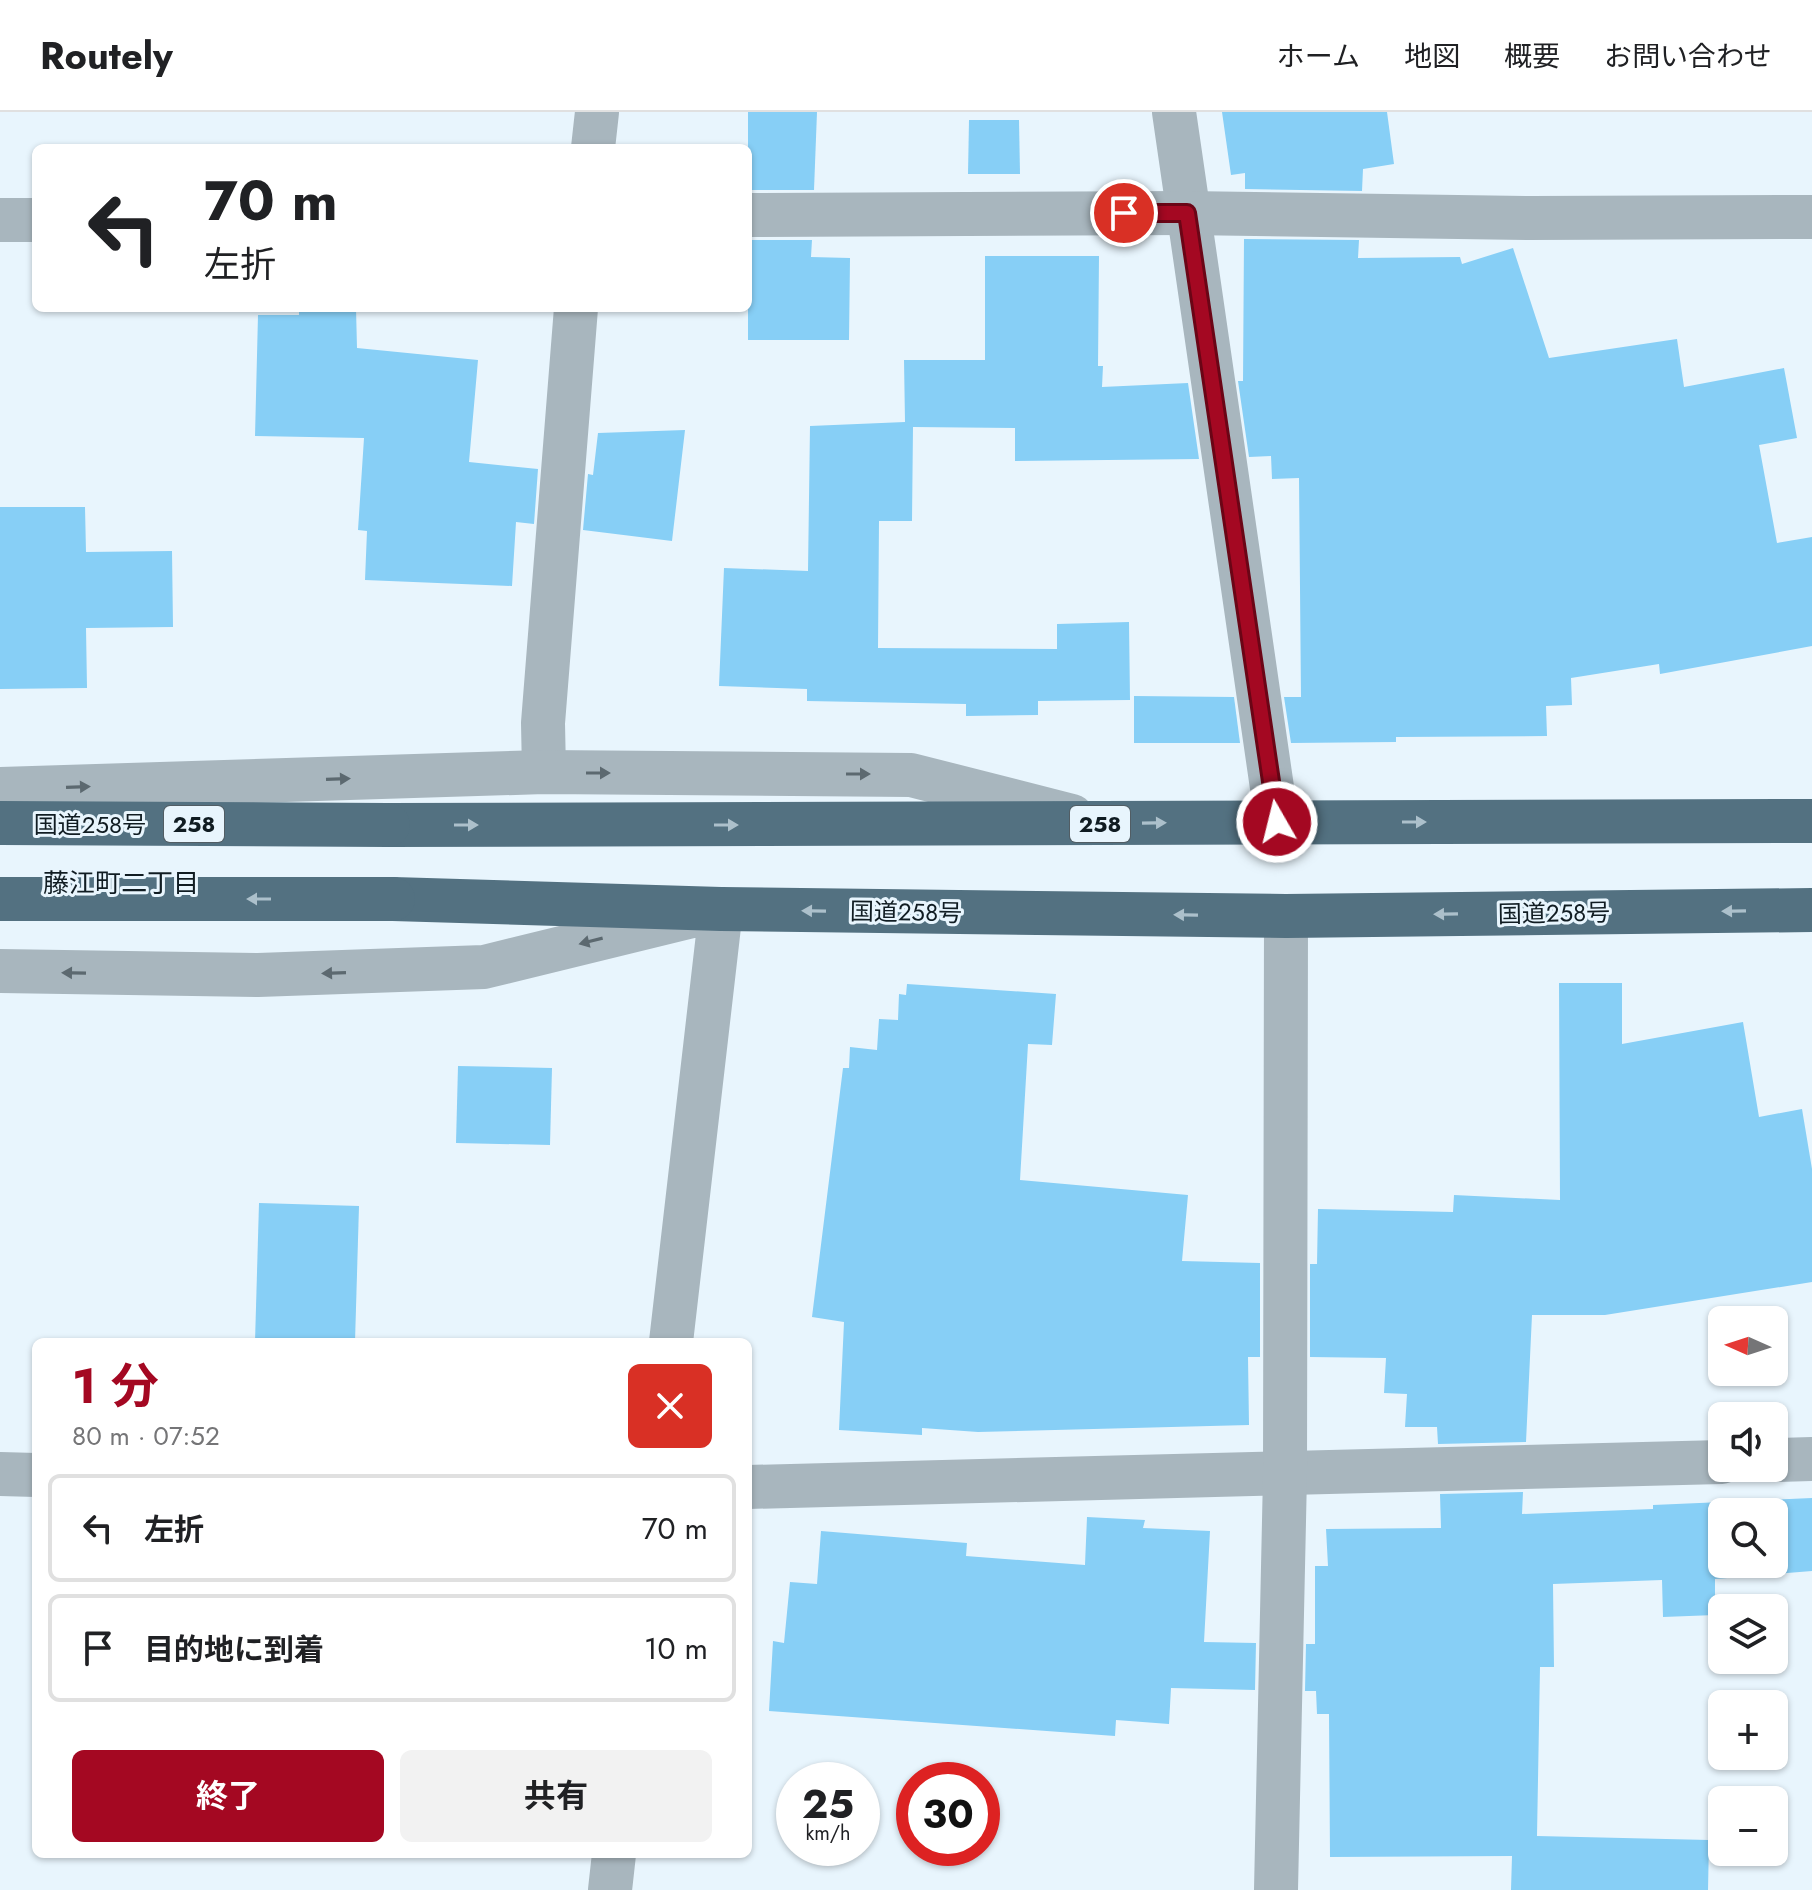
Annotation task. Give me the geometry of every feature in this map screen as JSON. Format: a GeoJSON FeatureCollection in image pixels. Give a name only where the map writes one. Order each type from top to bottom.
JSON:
{"type":"FeatureCollection","features":[{"type":"Feature","properties":{"kind":"highway","name":"国道258号"},"geometry":{"type":"LineString","coordinates":[[0,823],[388,825],[1812,821]]}},
{"type":"Feature","properties":{"kind":"highway","name":"国道258号"},"geometry":{"type":"LineString","coordinates":[[0,899],[393,899],[721,909],[1286,916],[1812,910]]}},
{"type":"Feature","properties":{"kind":"street"},"geometry":{"type":"LineString","coordinates":[[593,144],[597,112]]}},
{"type":"Feature","properties":{"kind":"street"},"geometry":{"type":"LineString","coordinates":[[1174,112],[1277,822]]}},
{"type":"Feature","properties":{"kind":"street"},"geometry":{"type":"LineString","coordinates":[[752,215],[1187,213],[1531,218],[1812,217]]}},
{"type":"Feature","properties":{"kind":"street"},"geometry":{"type":"LineString","coordinates":[[0,220],[32,220]]}},
{"type":"Feature","properties":{"kind":"street"},"geometry":{"type":"LineString","coordinates":[[544,772],[543,723],[576,312]]}},
{"type":"Feature","properties":{"kind":"street"},"geometry":{"type":"LineString","coordinates":[[0,789],[544,772],[911,775],[1101,824]]}},
{"type":"Feature","properties":{"kind":"street"},"geometry":{"type":"LineString","coordinates":[[0,971],[258,975],[484,967],[721,909],[671,1338]]}},
{"type":"Feature","properties":{"kind":"street"},"geometry":{"type":"LineString","coordinates":[[1276,1890],[1285,1475],[1286,916]]}},
{"type":"Feature","properties":{"kind":"street"},"geometry":{"type":"LineString","coordinates":[[1788,1460],[1812,1459]]}},
{"type":"Feature","properties":{"kind":"street"},"geometry":{"type":"LineString","coordinates":[[752,1487],[1708,1462]]}},
{"type":"Feature","properties":{"kind":"street"},"geometry":{"type":"LineString","coordinates":[[0,1474],[32,1475]]}},
{"type":"Feature","properties":{"kind":"street"},"geometry":{"type":"LineString","coordinates":[[610,1890],[614,1858]]}},
{"type":"Feature","properties":{"kind":"building"},"geometry":{"type":"Polygon","coordinates":[[[748,112],[817,112],[814,190],[752,190],[752,144],[748,144],[748,112]]]}},
{"type":"Feature","properties":{"kind":"building"},"geometry":{"type":"Polygon","coordinates":[[[1222,112],[1387,112],[1394,164],[1363,169],[1362,191],[1245,189],[1245,173],[1231,175],[1222,112]]]}},
{"type":"Feature","properties":{"kind":"building"},"geometry":{"type":"Polygon","coordinates":[[[969,120],[1019,120],[1020,174],[968,174],[969,120]]]}},
{"type":"Feature","properties":{"kind":"building"},"geometry":{"type":"Polygon","coordinates":[[[1244,239],[1359,240],[1358,258],[1460,257],[1462,264],[1513,248],[1549,358],[1677,339],[1684,387],[1784,368],[1797,438],[1759,445],[1777,543],[1812,537],[1812,646],[1660,674],[1659,664],[1571,678],[1572,705],[1546,706],[1547,736],[1396,737],[1396,742],[1291,743],[1284,697],[1301,697],[1299,478],[1272,479],[1271,456],[1249,457],[1238,381],[1243,381],[1244,239]]]}},
{"type":"Feature","properties":{"kind":"building"},"geometry":{"type":"Polygon","coordinates":[[[752,240],[812,240],[811,257],[850,258],[849,340],[748,340],[748,312],[752,312],[752,240]]]}},
{"type":"Feature","properties":{"kind":"building"},"geometry":{"type":"Polygon","coordinates":[[[985,256],[1099,256],[1098,366],[1103,366],[1102,387],[1188,383],[1199,459],[1015,461],[1015,428],[913,427],[912,521],[879,521],[878,648],[1057,649],[1057,624],[1129,622],[1130,700],[1038,701],[1038,715],[966,716],[966,704],[807,701],[807,689],[719,686],[724,568],[808,571],[810,426],[905,422],[904,360],[985,360],[985,256]]]}},
{"type":"Feature","properties":{"kind":"building"},"geometry":{"type":"Polygon","coordinates":[[[299,312],[356,312],[357,348],[478,360],[469,462],[538,469],[534,524],[516,522],[512,586],[365,580],[367,531],[358,530],[364,438],[255,436],[258,315],[299,315],[299,312]]]}},
{"type":"Feature","properties":{"kind":"building"},"geometry":{"type":"Polygon","coordinates":[[[685,430],[672,541],[583,530],[588,474],[593,475],[598,433],[685,430]]]}},
{"type":"Feature","properties":{"kind":"building"},"geometry":{"type":"Polygon","coordinates":[[[0,507],[85,507],[86,552],[172,551],[173,627],[86,628],[87,688],[0,689],[0,507]]]}},
{"type":"Feature","properties":{"kind":"building"},"geometry":{"type":"Polygon","coordinates":[[[1134,696],[1234,697],[1240,743],[1134,743],[1134,696]]]}},
{"type":"Feature","properties":{"kind":"building"},"geometry":{"type":"Polygon","coordinates":[[[1559,983],[1622,983],[1622,1044],[1743,1022],[1759,1117],[1802,1109],[1812,1169],[1812,1282],[1605,1315],[1532,1315],[1526,1442],[1438,1444],[1437,1427],[1405,1427],[1407,1394],[1384,1393],[1386,1358],[1310,1357],[1310,1264],[1317,1264],[1318,1209],[1453,1212],[1454,1195],[1560,1200],[1559,983]]]}},
{"type":"Feature","properties":{"kind":"building"},"geometry":{"type":"Polygon","coordinates":[[[907,984],[1056,994],[1052,1045],[1028,1044],[1020,1180],[1188,1195],[1182,1261],[1260,1263],[1260,1357],[1248,1357],[1249,1425],[978,1432],[922,1428],[922,1435],[839,1430],[844,1322],[812,1317],[843,1068],[849,1068],[850,1047],[877,1050],[879,1019],[898,1020],[899,994],[906,995],[907,984]]]}},
{"type":"Feature","properties":{"kind":"building"},"geometry":{"type":"Polygon","coordinates":[[[458,1066],[552,1068],[550,1145],[456,1143],[458,1066]]]}},
{"type":"Feature","properties":{"kind":"building"},"geometry":{"type":"Polygon","coordinates":[[[259,1203],[359,1206],[355,1338],[255,1338],[259,1203]]]}},
{"type":"Feature","properties":{"kind":"building"},"geometry":{"type":"Polygon","coordinates":[[[1523,1492],[1522,1514],[1653,1509],[1653,1505],[1708,1503],[1708,1578],[1727,1578],[1715,1579],[1715,1594],[1708,1594],[1708,1615],[1663,1617],[1662,1580],[1553,1584],[1554,1667],[1540,1667],[1537,1836],[1708,1840],[1708,1890],[1511,1890],[1512,1856],[1330,1857],[1329,1714],[1317,1714],[1316,1691],[1305,1691],[1306,1644],[1315,1644],[1315,1566],[1328,1566],[1326,1529],[1441,1528],[1440,1494],[1523,1492]]]}},
{"type":"Feature","properties":{"kind":"building"},"geometry":{"type":"Polygon","coordinates":[[[1812,1498],[1812,1571],[1788,1573],[1788,1499],[1812,1498]]]}},
{"type":"Feature","properties":{"kind":"building"},"geometry":{"type":"Polygon","coordinates":[[[1087,1517],[1145,1520],[1143,1528],[1210,1531],[1204,1642],[1256,1643],[1255,1690],[1171,1688],[1169,1724],[1116,1720],[1115,1736],[769,1711],[773,1641],[784,1643],[790,1582],[817,1584],[821,1531],[967,1543],[966,1556],[1085,1565],[1087,1517]]]}},
{"type":"Feature","properties":{"kind":"district","name":"藤江町二丁目"},"geometry":{"type":"Point","coordinates":[121,883]}},
{"type":"Feature","properties":{"kind":"route"},"geometry":{"type":"LineString","coordinates":[[1124,213],[1187,213],[1277,822]]}}]}
